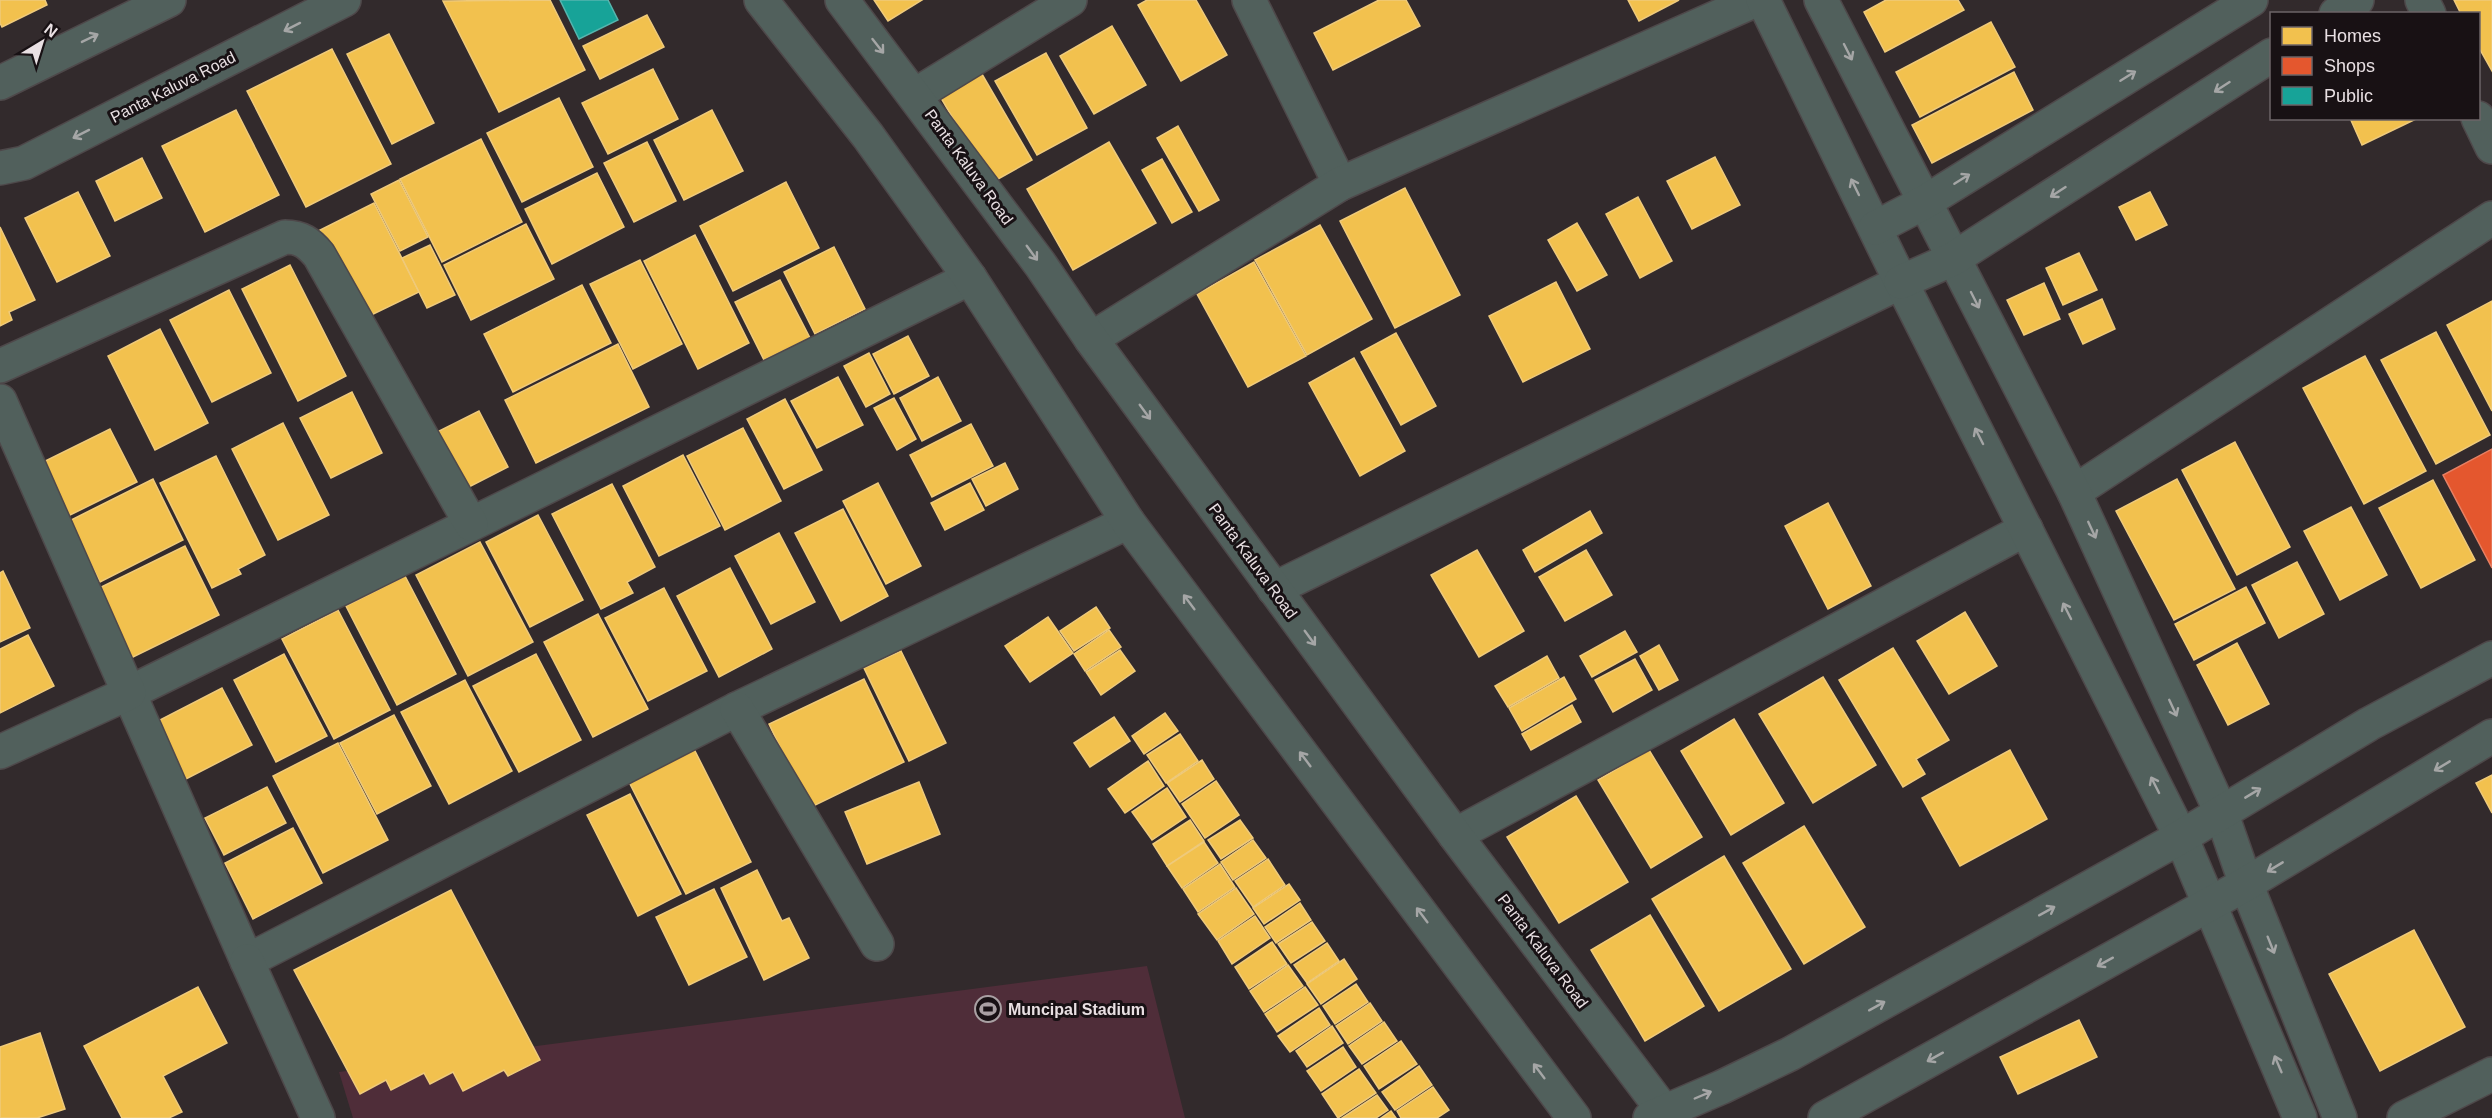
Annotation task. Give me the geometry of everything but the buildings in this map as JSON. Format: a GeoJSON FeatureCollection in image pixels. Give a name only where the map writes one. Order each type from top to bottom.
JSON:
{"type":"FeatureCollection","features":[{"type":"Feature","properties":{"kind":"street"},"geometry":{"type":"LineString","coordinates":[[0,82],[169,0]]}},
{"type":"Feature","properties":{"kind":"street","name":"Panta Kaluva Road"},"geometry":{"type":"LineString","coordinates":[[0,168],[24,163],[344,0]]}},
{"type":"Feature","properties":{"kind":"street"},"geometry":{"type":"LineString","coordinates":[[761,0],[868,136],[970,278],[1128,522],[1574,1118]]}},
{"type":"Feature","properties":{"kind":"street","name":"Panta Kaluva Road"},"geometry":{"type":"LineString","coordinates":[[842,0],[1040,264],[1091,339],[1661,1116]]}},
{"type":"Feature","properties":{"kind":"street"},"geometry":{"type":"LineString","coordinates":[[915,95],[1070,0]]}},
{"type":"Feature","properties":{"kind":"street"},"geometry":{"type":"LineString","coordinates":[[1249,0],[1340,184]]}},
{"type":"Feature","properties":{"kind":"street"},"geometry":{"type":"LineString","coordinates":[[1091,339],[1340,184],[1756,0]]}},
{"type":"Feature","properties":{"kind":"street"},"geometry":{"type":"LineString","coordinates":[[1763,0],[1901,282],[2181,837],[2300,1118]]}},
{"type":"Feature","properties":{"kind":"street"},"geometry":{"type":"LineString","coordinates":[[1821,0],[2074,492],[2221,812],[2246,885],[2340,1118]]}},
{"type":"Feature","properties":{"kind":"street"},"geometry":{"type":"LineString","coordinates":[[1875,228],[1925,202],[2252,0]]}},
{"type":"Feature","properties":{"kind":"street"},"geometry":{"type":"LineString","coordinates":[[2339,12],[2357,0]]}},
{"type":"Feature","properties":{"kind":"street"},"geometry":{"type":"LineString","coordinates":[[1274,589],[1901,282],[1953,259],[2270,56]]}},
{"type":"Feature","properties":{"kind":"street"},"geometry":{"type":"LineString","coordinates":[[2479,120],[2492,147]]}},
{"type":"Feature","properties":{"kind":"street"},"geometry":{"type":"LineString","coordinates":[[2074,492],[2492,218]]}},
{"type":"Feature","properties":{"kind":"street"},"geometry":{"type":"LineString","coordinates":[[0,366],[285,237],[295,237],[310,244],[319,255],[471,524]]}},
{"type":"Feature","properties":{"kind":"street"},"geometry":{"type":"LineString","coordinates":[[0,752],[129,693],[970,278]]}},
{"type":"Feature","properties":{"kind":"street"},"geometry":{"type":"LineString","coordinates":[[0,401],[318,1118]]}},
{"type":"Feature","properties":{"kind":"street"},"geometry":{"type":"LineString","coordinates":[[247,961],[737,709],[1128,522]]}},
{"type":"Feature","properties":{"kind":"street"},"geometry":{"type":"LineString","coordinates":[[1455,835],[2026,529]]}},
{"type":"Feature","properties":{"kind":"street"},"geometry":{"type":"LineString","coordinates":[[1661,1116],[1790,1054],[2181,837],[2369,724],[2492,658]]}},
{"type":"Feature","properties":{"kind":"street"},"geometry":{"type":"LineString","coordinates":[[737,709],[877,944]]}},
{"type":"Feature","properties":{"kind":"street"},"geometry":{"type":"LineString","coordinates":[[1825,1118],[2246,885],[2492,736]]}},
{"type":"Feature","properties":{"kind":"street"},"geometry":{"type":"LineString","coordinates":[[2404,1118],[2492,1074]]}},
{"type":"Feature","properties":{"kind":"shaded area","name":"Muncipal Stadium"},"geometry":{"type":"Polygon","coordinates":[[[1147,966],[1185,1118],[353,1118],[339,1072],[1147,966]]]}},
{"type":"Feature","properties":{"kind":"place","name":"Muncipal Stadium"},"geometry":{"type":"Point","coordinates":[988,1009]}}]}
